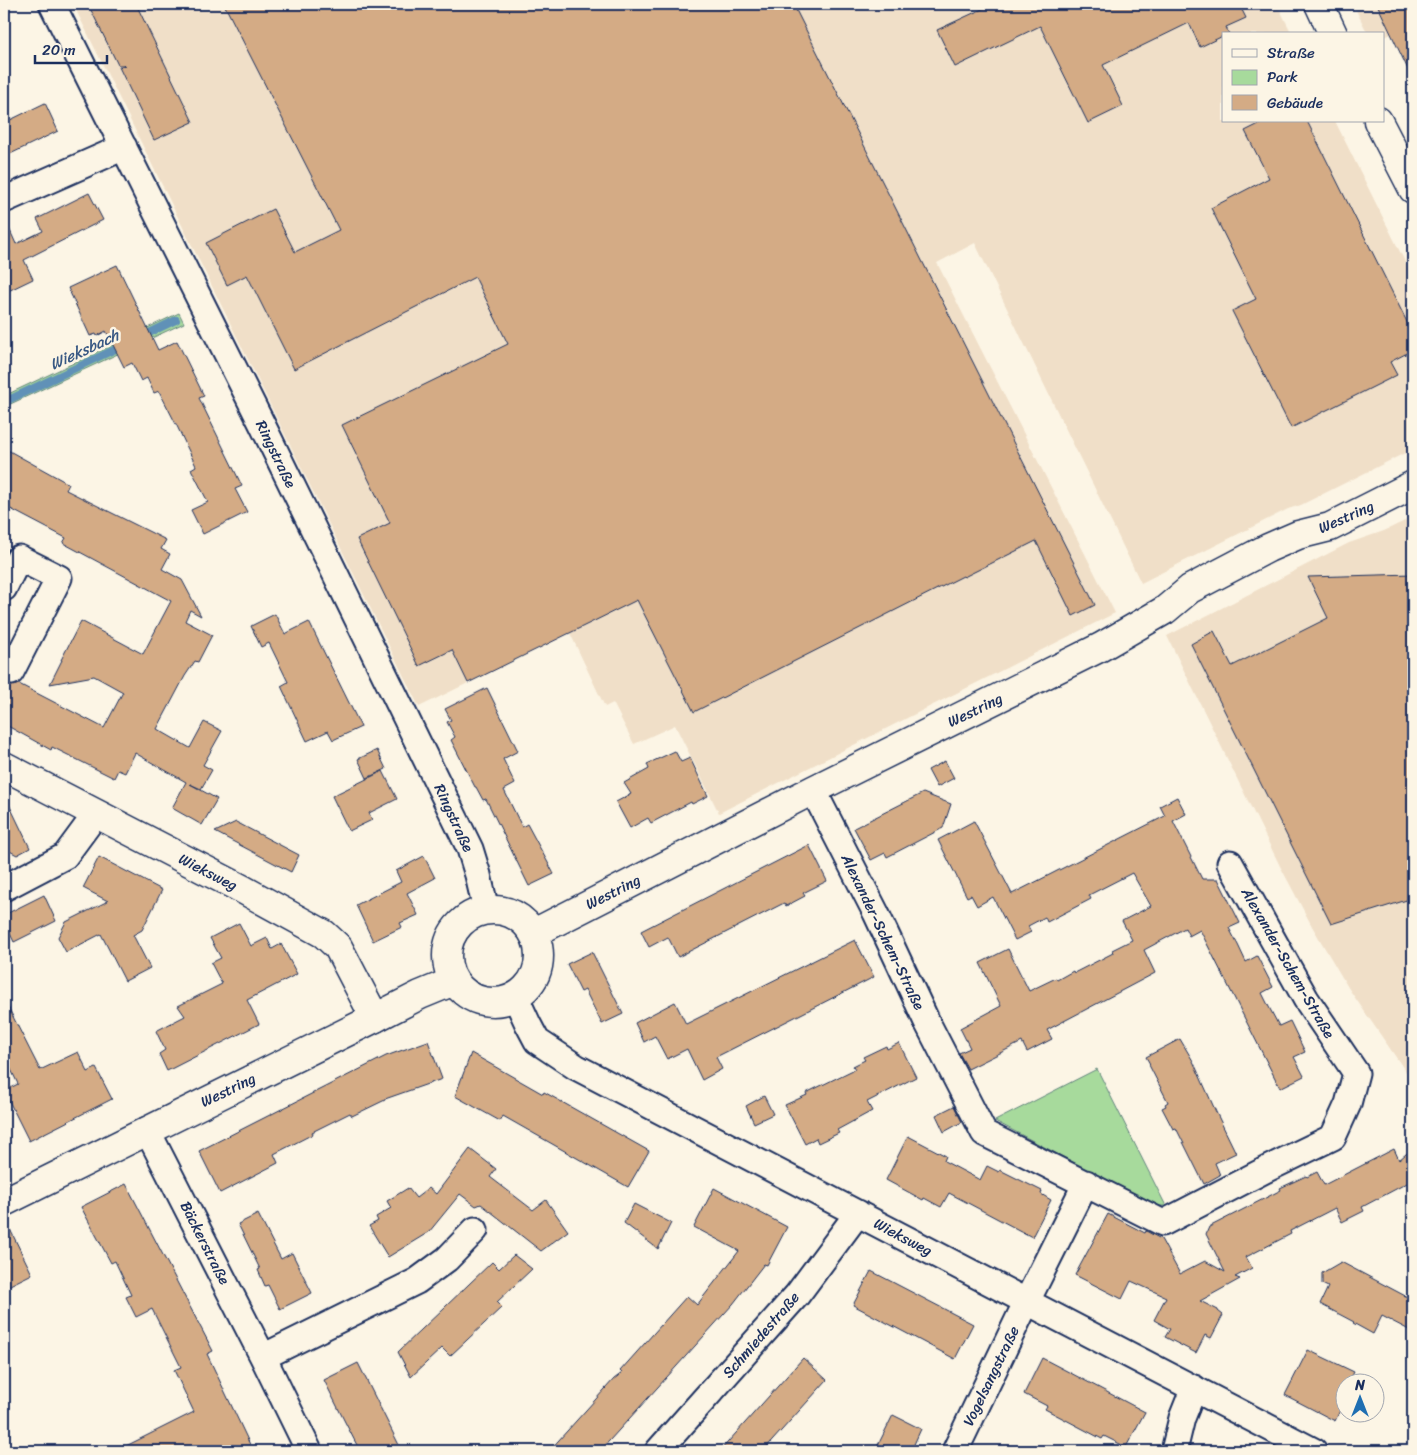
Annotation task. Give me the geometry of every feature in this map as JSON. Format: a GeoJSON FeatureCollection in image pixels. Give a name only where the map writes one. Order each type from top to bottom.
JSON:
{"type":"FeatureCollection","features":[{"type":"Feature","properties":{"kind":"main road"},"geometry":{"type":"LineString","coordinates":[[1319,4],[1332,32]]}},
{"type":"Feature","properties":{"kind":"main road"},"geometry":{"type":"LineString","coordinates":[[1379,122],[1411,180]]}},
{"type":"Feature","properties":{"kind":"main road","name":"Westring"},"geometry":{"type":"LineString","coordinates":[[534,933],[813,790],[1101,647],[1165,610],[1190,588],[1268,548],[1298,535],[1330,527],[1413,485]]}},
{"type":"Feature","properties":{"kind":"main road","name":"Wieksweg"},"geometry":{"type":"LineString","coordinates":[[4,766],[244,890],[324,934],[338,947],[375,1018]]}},
{"type":"Feature","properties":{"kind":"main road"},"geometry":{"type":"LineString","coordinates":[[486,910],[504,911],[521,919],[534,933],[540,951],[538,970],[529,986],[516,998],[498,1003],[480,1001],[465,994],[454,981],[447,964],[448,946],[455,929],[469,917],[486,910]]}},
{"type":"Feature","properties":{"kind":"main road","name":"Westring"},"geometry":{"type":"LineString","coordinates":[[4,1202],[420,995],[454,981]]}},
{"type":"Feature","properties":{"kind":"street","name":"Ringstraße"},"geometry":{"type":"LineString","coordinates":[[52,4],[261,422],[470,849],[486,910]]}},
{"type":"Feature","properties":{"kind":"street"},"geometry":{"type":"LineString","coordinates":[[4,200],[124,147]]}},
{"type":"Feature","properties":{"kind":"street"},"geometry":{"type":"LineString","coordinates":[[4,588],[19,558],[59,578],[11,672],[4,668]]}},
{"type":"Feature","properties":{"kind":"street","name":"Alexander-Schem-Straße"},"geometry":{"type":"LineString","coordinates":[[813,790],[876,913],[927,1022],[984,1132],[1163,1223],[1333,1136],[1348,1104],[1356,1073],[1306,999],[1230,863]]}},
{"type":"Feature","properties":{"kind":"street"},"geometry":{"type":"LineString","coordinates":[[4,888],[65,856],[96,814]]}},
{"type":"Feature","properties":{"kind":"street","name":"Wieksweg"},"geometry":{"type":"LineString","coordinates":[[516,998],[537,1041],[576,1067],[1314,1451]]}},
{"type":"Feature","properties":{"kind":"street","name":"Bäckerstraße"},"geometry":{"type":"LineString","coordinates":[[147,1130],[309,1451]]}},
{"type":"Feature","properties":{"kind":"street"},"geometry":{"type":"LineString","coordinates":[[1027,1301],[1086,1183]]}},
{"type":"Feature","properties":{"kind":"street","name":"Schmiedestraße"},"geometry":{"type":"LineString","coordinates":[[658,1451],[797,1295],[858,1213]]}},
{"type":"Feature","properties":{"kind":"street"},"geometry":{"type":"LineString","coordinates":[[263,1357],[417,1281],[447,1259],[475,1230]]}},
{"type":"Feature","properties":{"kind":"street","name":"Vogelsangstraße"},"geometry":{"type":"LineString","coordinates":[[955,1451],[1027,1301]]}},
{"type":"Feature","properties":{"kind":"street"},"geometry":{"type":"LineString","coordinates":[[1174,1451],[1182,1418],[1194,1388]]}},
{"type":"Feature","properties":{"kind":"shaded area"},"geometry":{"type":"Polygon","coordinates":[[[73,4],[1277,4],[1291,32],[1222,32],[1222,122],[1335,122],[1413,278],[1413,449],[1141,583],[975,243],[937,263],[1115,613],[719,813],[675,725],[634,744],[613,703],[605,707],[570,633],[419,707],[73,4]]]}},
{"type":"Feature","properties":{"kind":"shaded area"},"geometry":{"type":"Polygon","coordinates":[[[1353,4],[1413,4],[1413,23],[1384,38],[1384,32],[1367,32],[1353,4]]]}},
{"type":"Feature","properties":{"kind":"shaded area"},"geometry":{"type":"Polygon","coordinates":[[[1413,517],[1413,1082],[1349,989],[1313,928],[1280,866],[1167,636],[1349,543],[1384,531],[1413,517]]]}},
{"type":"Feature","properties":{"kind":"green space"},"geometry":{"type":"Polygon","coordinates":[[[179,313],[184,323],[4,407],[4,396],[179,313]]]}},
{"type":"Feature","properties":{"kind":"green space"},"geometry":{"type":"Polygon","coordinates":[[[1097,1069],[1166,1206],[1156,1206],[995,1121],[1097,1069]]]}},
{"type":"Feature","properties":{"kind":"building"},"geometry":{"type":"Polygon","coordinates":[[[88,4],[136,4],[193,122],[154,140],[119,67],[125,65],[118,65],[88,4]]]}},
{"type":"Feature","properties":{"kind":"building"},"geometry":{"type":"Polygon","coordinates":[[[224,4],[793,4],[1095,605],[1073,616],[1036,541],[694,712],[637,600],[468,683],[452,650],[419,666],[357,539],[390,523],[342,425],[508,344],[475,277],[294,369],[247,275],[227,285],[206,243],[273,209],[295,252],[339,230],[224,4]]]}},
{"type":"Feature","properties":{"kind":"building"},"geometry":{"type":"Polygon","coordinates":[[[993,4],[1239,4],[1246,18],[1226,27],[1228,32],[1222,32],[1222,36],[1200,47],[1189,23],[1103,65],[1123,106],[1088,123],[1040,26],[955,67],[937,30],[993,4]]]}},
{"type":"Feature","properties":{"kind":"building"},"geometry":{"type":"Polygon","coordinates":[[[1377,4],[1413,4],[1413,80],[1377,4]]]}},
{"type":"Feature","properties":{"kind":"building"},"geometry":{"type":"Polygon","coordinates":[[[45,103],[58,131],[4,157],[4,123],[45,103]]]}},
{"type":"Feature","properties":{"kind":"building"},"geometry":{"type":"Polygon","coordinates":[[[1263,122],[1307,122],[1413,334],[1413,350],[1390,362],[1397,375],[1291,428],[1232,311],[1256,299],[1211,208],[1269,178],[1245,131],[1263,122]]]}},
{"type":"Feature","properties":{"kind":"building"},"geometry":{"type":"Polygon","coordinates":[[[89,193],[103,220],[24,260],[33,279],[4,293],[4,217],[16,244],[43,231],[37,219],[89,193]]]}},
{"type":"Feature","properties":{"kind":"building"},"geometry":{"type":"Polygon","coordinates":[[[117,265],[158,350],[177,341],[204,396],[199,398],[242,486],[235,489],[247,512],[203,534],[191,510],[208,502],[191,469],[196,466],[159,391],[154,393],[147,378],[141,381],[132,363],[124,367],[106,331],[97,336],[96,334],[90,336],[68,288],[117,265]]]}},
{"type":"Feature","properties":{"kind":"building"},"geometry":{"type":"Polygon","coordinates":[[[4,448],[69,484],[66,490],[166,540],[161,549],[170,554],[162,569],[182,580],[201,616],[190,610],[185,621],[212,635],[198,662],[195,661],[185,676],[157,729],[190,748],[204,722],[222,731],[203,765],[212,770],[201,789],[190,784],[217,799],[202,825],[172,808],[186,782],[135,753],[125,773],[118,770],[114,778],[52,747],[51,750],[4,724],[4,694],[8,686],[19,684],[104,728],[123,692],[94,676],[50,684],[81,621],[143,654],[171,601],[63,543],[66,538],[5,506],[9,498],[4,496],[4,448]]]}},
{"type":"Feature","properties":{"kind":"building"},"geometry":{"type":"Polygon","coordinates":[[[1413,574],[1413,898],[1331,924],[1191,644],[1214,631],[1232,666],[1328,618],[1308,577],[1413,574]]]}},
{"type":"Feature","properties":{"kind":"building"},"geometry":{"type":"Polygon","coordinates":[[[275,614],[285,634],[309,622],[361,727],[333,740],[328,731],[307,741],[281,686],[288,682],[269,643],[261,647],[251,626],[275,614]]]}},
{"type":"Feature","properties":{"kind":"building"},"geometry":{"type":"Polygon","coordinates":[[[487,688],[518,751],[503,759],[515,784],[504,790],[522,827],[527,824],[554,874],[529,886],[486,799],[483,800],[475,787],[451,740],[455,737],[447,722],[451,720],[445,709],[487,688]]]}},
{"type":"Feature","properties":{"kind":"building"},"geometry":{"type":"Polygon","coordinates":[[[377,750],[386,769],[367,778],[358,759],[377,750]]]}},
{"type":"Feature","properties":{"kind":"building"},"geometry":{"type":"Polygon","coordinates":[[[675,751],[681,762],[690,758],[708,796],[692,804],[691,802],[651,823],[648,818],[630,828],[616,802],[631,794],[624,783],[649,769],[647,764],[675,751]]]}},
{"type":"Feature","properties":{"kind":"building"},"geometry":{"type":"Polygon","coordinates":[[[945,761],[954,778],[937,787],[928,770],[945,761]]]}},
{"type":"Feature","properties":{"kind":"building"},"geometry":{"type":"Polygon","coordinates":[[[383,771],[397,799],[369,813],[372,820],[349,831],[332,796],[383,771]]]}},
{"type":"Feature","properties":{"kind":"building"},"geometry":{"type":"Polygon","coordinates":[[[923,793],[951,804],[943,828],[887,857],[885,853],[871,860],[854,828],[923,793]]]}},
{"type":"Feature","properties":{"kind":"building"},"geometry":{"type":"Polygon","coordinates":[[[4,794],[30,848],[17,855],[4,848],[4,794]]]}},
{"type":"Feature","properties":{"kind":"building"},"geometry":{"type":"Polygon","coordinates":[[[1177,797],[1186,814],[1173,821],[1202,879],[1218,879],[1240,923],[1229,928],[1246,962],[1257,956],[1273,987],[1262,993],[1270,1009],[1279,1026],[1290,1021],[1305,1052],[1294,1057],[1304,1076],[1280,1088],[1200,930],[1189,936],[1185,928],[1144,950],[1155,973],[1047,1030],[1052,1039],[1027,1052],[1022,1042],[968,1069],[959,1053],[970,1048],[960,1028],[1001,1006],[980,963],[1008,949],[1029,991],[1056,978],[1057,980],[1073,971],[1074,973],[1113,953],[1112,950],[1132,940],[1122,921],[1151,906],[1132,873],[1089,895],[1091,899],[1047,922],[1045,917],[1028,926],[1031,932],[1015,940],[993,897],[977,906],[971,895],[967,897],[938,840],[974,821],[1012,894],[1165,816],[1160,806],[1177,797]]]}},
{"type":"Feature","properties":{"kind":"building"},"geometry":{"type":"Polygon","coordinates":[[[236,822],[299,855],[291,872],[215,832],[236,822]]]}},
{"type":"Feature","properties":{"kind":"building"},"geometry":{"type":"Polygon","coordinates":[[[809,845],[827,881],[803,893],[805,896],[786,906],[784,903],[678,957],[668,937],[649,947],[641,931],[809,845]]]}},
{"type":"Feature","properties":{"kind":"building"},"geometry":{"type":"Polygon","coordinates":[[[424,856],[435,878],[407,893],[418,915],[400,923],[402,927],[373,941],[356,905],[401,882],[396,871],[424,856]]]}},
{"type":"Feature","properties":{"kind":"building"},"geometry":{"type":"Polygon","coordinates":[[[99,857],[162,890],[142,930],[133,935],[150,968],[125,981],[101,934],[66,952],[58,937],[66,922],[108,901],[83,888],[99,857]]]}},
{"type":"Feature","properties":{"kind":"building"},"geometry":{"type":"Polygon","coordinates":[[[44,895],[56,921],[14,942],[4,921],[4,915],[44,895]]]}},
{"type":"Feature","properties":{"kind":"building"},"geometry":{"type":"Polygon","coordinates":[[[239,923],[251,946],[267,938],[272,949],[281,944],[297,974],[247,1000],[259,1024],[167,1071],[159,1054],[165,1050],[156,1031],[185,1016],[178,1006],[222,984],[211,963],[221,958],[210,938],[239,923]]]}},
{"type":"Feature","properties":{"kind":"building"},"geometry":{"type":"Polygon","coordinates":[[[855,940],[874,977],[716,1057],[722,1069],[702,1080],[687,1049],[667,1059],[655,1036],[644,1042],[635,1023],[675,1002],[686,1024],[855,940]]]}},
{"type":"Feature","properties":{"kind":"building"},"geometry":{"type":"Polygon","coordinates":[[[592,952],[623,1014],[602,1024],[585,990],[581,992],[567,964],[592,952]]]}},
{"type":"Feature","properties":{"kind":"building"},"geometry":{"type":"Polygon","coordinates":[[[4,999],[40,1070],[78,1052],[88,1072],[96,1068],[112,1099],[29,1141],[4,1091],[18,1084],[4,1055],[4,999]]]}},
{"type":"Feature","properties":{"kind":"building"},"geometry":{"type":"Polygon","coordinates":[[[1180,1039],[1193,1061],[1236,1153],[1215,1163],[1220,1175],[1204,1184],[1176,1128],[1173,1129],[1162,1108],[1168,1102],[1146,1057],[1180,1039]]]}},
{"type":"Feature","properties":{"kind":"building"},"geometry":{"type":"Polygon","coordinates":[[[428,1041],[442,1079],[385,1099],[352,1116],[350,1113],[312,1132],[313,1134],[274,1154],[278,1163],[220,1193],[199,1151],[386,1056],[428,1041]]]}},
{"type":"Feature","properties":{"kind":"building"},"geometry":{"type":"Polygon","coordinates":[[[899,1043],[916,1077],[867,1102],[872,1111],[837,1130],[839,1133],[818,1143],[816,1138],[805,1144],[785,1105],[855,1069],[853,1066],[865,1060],[863,1057],[886,1046],[887,1049],[899,1043]]]}},
{"type":"Feature","properties":{"kind":"building"},"geometry":{"type":"Polygon","coordinates":[[[471,1053],[649,1151],[628,1187],[503,1116],[500,1121],[455,1096],[471,1053]]]}},
{"type":"Feature","properties":{"kind":"building"},"geometry":{"type":"Polygon","coordinates":[[[764,1096],[773,1114],[754,1123],[746,1106],[764,1096]]]}},
{"type":"Feature","properties":{"kind":"building"},"geometry":{"type":"Polygon","coordinates":[[[954,1106],[962,1122],[944,1132],[936,1115],[954,1106]]]}},
{"type":"Feature","properties":{"kind":"building"},"geometry":{"type":"Polygon","coordinates":[[[908,1136],[946,1156],[944,1161],[980,1180],[987,1166],[999,1172],[1000,1170],[1042,1191],[1041,1194],[1051,1200],[1032,1237],[949,1193],[941,1207],[924,1198],[923,1200],[886,1180],[908,1136]]]}},
{"type":"Feature","properties":{"kind":"building"},"geometry":{"type":"Polygon","coordinates":[[[1413,1148],[1413,1180],[1362,1207],[1364,1211],[1342,1222],[1335,1208],[1290,1231],[1291,1234],[1246,1257],[1252,1268],[1235,1277],[1240,1279],[1200,1301],[1218,1310],[1223,1315],[1211,1338],[1205,1335],[1196,1353],[1165,1337],[1170,1329],[1154,1320],[1166,1297],[1131,1281],[1122,1299],[1075,1275],[1108,1214],[1161,1239],[1180,1274],[1205,1261],[1225,1272],[1206,1234],[1209,1227],[1306,1176],[1317,1172],[1324,1185],[1394,1149],[1399,1160],[1413,1148]]]}},
{"type":"Feature","properties":{"kind":"building"},"geometry":{"type":"Polygon","coordinates":[[[470,1149],[496,1169],[490,1177],[533,1210],[546,1200],[568,1231],[541,1251],[481,1204],[476,1206],[460,1194],[429,1232],[388,1257],[369,1226],[378,1221],[376,1217],[391,1208],[387,1201],[408,1188],[416,1198],[429,1188],[436,1194],[470,1149]]]}},
{"type":"Feature","properties":{"kind":"building"},"geometry":{"type":"Polygon","coordinates":[[[126,1184],[213,1351],[207,1354],[253,1451],[116,1451],[194,1412],[174,1370],[181,1367],[152,1309],[136,1317],[126,1297],[131,1295],[115,1261],[111,1263],[81,1207],[126,1184]]]}},
{"type":"Feature","properties":{"kind":"building"},"geometry":{"type":"Polygon","coordinates":[[[714,1188],[787,1227],[767,1265],[764,1264],[733,1304],[600,1451],[549,1451],[614,1379],[622,1373],[620,1371],[687,1296],[697,1305],[739,1251],[694,1227],[714,1188]]]}},
{"type":"Feature","properties":{"kind":"building"},"geometry":{"type":"Polygon","coordinates":[[[634,1204],[671,1223],[658,1249],[624,1223],[634,1204]]]}},
{"type":"Feature","properties":{"kind":"building"},"geometry":{"type":"Polygon","coordinates":[[[258,1214],[281,1259],[292,1253],[312,1293],[280,1309],[268,1285],[265,1286],[258,1270],[260,1269],[238,1224],[258,1214]]]}},
{"type":"Feature","properties":{"kind":"building"},"geometry":{"type":"Polygon","coordinates":[[[4,1217],[32,1274],[4,1288],[4,1217]]]}},
{"type":"Feature","properties":{"kind":"building"},"geometry":{"type":"Polygon","coordinates":[[[514,1255],[532,1269],[497,1302],[502,1307],[450,1356],[442,1348],[411,1377],[398,1352],[492,1262],[499,1269],[514,1255]]]}},
{"type":"Feature","properties":{"kind":"building"},"geometry":{"type":"Polygon","coordinates":[[[1341,1262],[1413,1300],[1413,1332],[1382,1316],[1373,1334],[1320,1304],[1328,1287],[1322,1284],[1322,1273],[1341,1262]]]}},
{"type":"Feature","properties":{"kind":"building"},"geometry":{"type":"Polygon","coordinates":[[[871,1271],[973,1324],[955,1359],[853,1305],[871,1271]]]}},
{"type":"Feature","properties":{"kind":"building"},"geometry":{"type":"Polygon","coordinates":[[[1308,1350],[1354,1372],[1334,1372],[1334,1420],[1285,1395],[1308,1350]]]}},
{"type":"Feature","properties":{"kind":"building"},"geometry":{"type":"Polygon","coordinates":[[[803,1358],[827,1380],[763,1451],[720,1451],[803,1358]]]}},
{"type":"Feature","properties":{"kind":"building"},"geometry":{"type":"Polygon","coordinates":[[[1042,1358],[1145,1412],[1126,1447],[1104,1436],[1102,1439],[1045,1409],[1047,1406],[1024,1394],[1042,1358]]]}},
{"type":"Feature","properties":{"kind":"building"},"geometry":{"type":"Polygon","coordinates":[[[358,1363],[402,1451],[360,1451],[324,1380],[358,1363]]]}},
{"type":"Feature","properties":{"kind":"building"},"geometry":{"type":"Polygon","coordinates":[[[893,1415],[921,1429],[911,1451],[875,1451],[893,1415]]]}},
{"type":"Feature","properties":{"kind":"waterway","name":"Wieksbach"},"geometry":{"type":"LineString","coordinates":[[141,337],[176,320]]}},
{"type":"Feature","properties":{"kind":"waterway","name":"Wieksbach"},"geometry":{"type":"LineString","coordinates":[[4,402],[124,345]]}}]}
